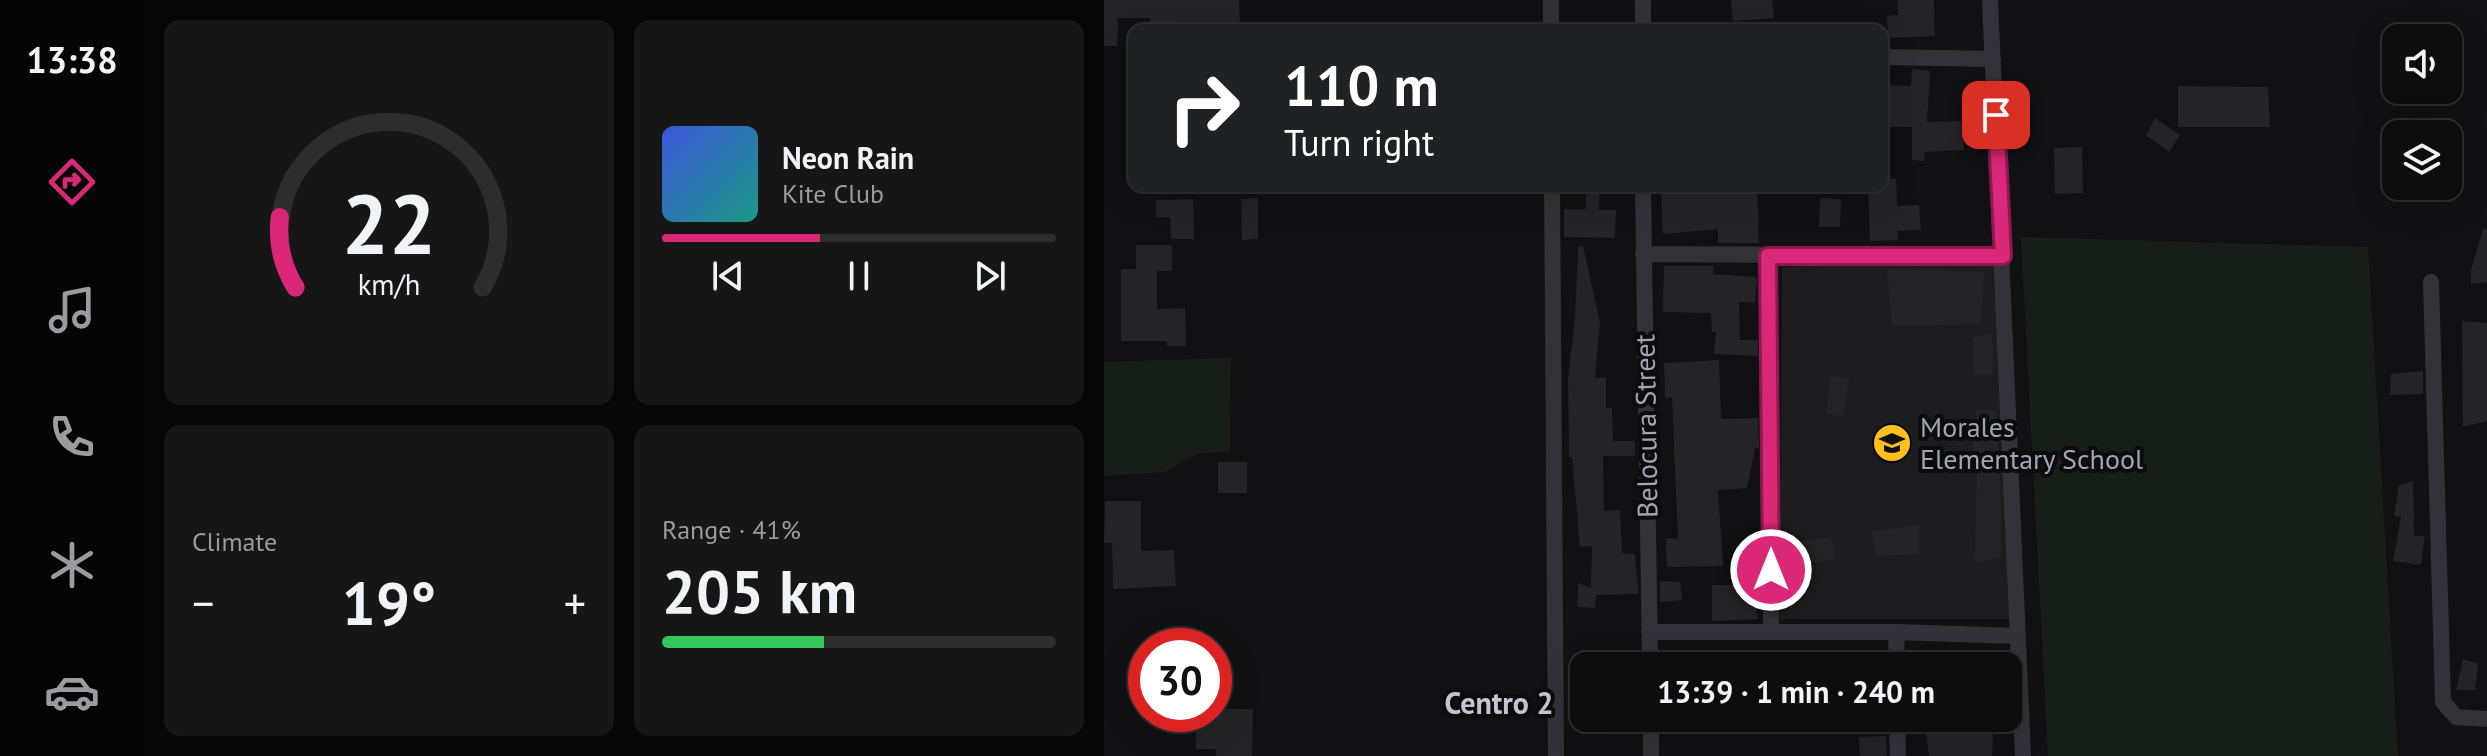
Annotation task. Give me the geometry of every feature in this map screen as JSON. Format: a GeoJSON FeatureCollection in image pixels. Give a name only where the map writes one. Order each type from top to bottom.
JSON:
{"type":"FeatureCollection","features":[{"type":"Feature","properties":{"kind":"street"},"geometry":{"type":"LineString","coordinates":[[1551,0],[1551,24]]}},
{"type":"Feature","properties":{"kind":"street"},"geometry":{"type":"LineString","coordinates":[[1643,0],[1643,24]]}},
{"type":"Feature","properties":{"kind":"street"},"geometry":{"type":"LineString","coordinates":[[1990,0],[2023,756]]}},
{"type":"Feature","properties":{"kind":"street"},"geometry":{"type":"LineString","coordinates":[[1888,57],[1993,59]]}},
{"type":"Feature","properties":{"kind":"street"},"geometry":{"type":"LineString","coordinates":[[1552,192],[1556,756]]}},
{"type":"Feature","properties":{"kind":"street","name":"Belocura Street"},"geometry":{"type":"LineString","coordinates":[[1643,192],[1650,652]]}},
{"type":"Feature","properties":{"kind":"street"},"geometry":{"type":"LineString","coordinates":[[1643,254],[2003,256]]}},
{"type":"Feature","properties":{"kind":"street"},"geometry":{"type":"LineString","coordinates":[[1768,256],[1771,632]]}},
{"type":"Feature","properties":{"kind":"street"},"geometry":{"type":"LineString","coordinates":[[2431,282],[2443,702],[2456,717],[2487,719]]}},
{"type":"Feature","properties":{"kind":"street"},"geometry":{"type":"LineString","coordinates":[[1649,632],[1896,632],[2018,636]]}},
{"type":"Feature","properties":{"kind":"street"},"geometry":{"type":"LineString","coordinates":[[1896,632],[1897,652]]}},
{"type":"Feature","properties":{"kind":"street"},"geometry":{"type":"LineString","coordinates":[[1651,732],[1651,756]]}},
{"type":"Feature","properties":{"kind":"street"},"geometry":{"type":"LineString","coordinates":[[1897,732],[1898,756]]}},
{"type":"Feature","properties":{"kind":"shaded area"},"geometry":{"type":"Polygon","coordinates":[[[2021,237],[2368,247],[2398,756],[2048,756],[2021,237]]]}},
{"type":"Feature","properties":{"kind":"shaded area","name":"Morales Elementary School"},"geometry":{"type":"Polygon","coordinates":[[[1995,262],[2009,619],[1780,619],[1782,267],[1995,262]]]}},
{"type":"Feature","properties":{"kind":"shaded area"},"geometry":{"type":"Polygon","coordinates":[[[1231,358],[1230,452],[1197,454],[1165,472],[1104,476],[1104,362],[1231,358]]]}},
{"type":"Feature","properties":{"kind":"building"},"geometry":{"type":"Polygon","coordinates":[[[1104,0],[1239,0],[1240,24],[1150,24],[1150,18],[1118,18],[1117,46],[1104,46],[1104,0]]]}},
{"type":"Feature","properties":{"kind":"building"},"geometry":{"type":"Polygon","coordinates":[[[1731,0],[1772,0],[1774,18],[1733,21],[1731,0]]]}},
{"type":"Feature","properties":{"kind":"building"},"geometry":{"type":"Polygon","coordinates":[[[1897,0],[1934,0],[1935,36],[1888,38],[1887,16],[1898,15],[1897,0]]]}},
{"type":"Feature","properties":{"kind":"building"},"geometry":{"type":"Polygon","coordinates":[[[1912,69],[1930,71],[1927,122],[1963,121],[1964,150],[1925,152],[1924,161],[1912,160],[1912,127],[1888,127],[1888,85],[1911,86],[1912,69]]]}},
{"type":"Feature","properties":{"kind":"building"},"geometry":{"type":"Polygon","coordinates":[[[2178,86],[2268,87],[2270,127],[2178,127],[2178,86]]]}},
{"type":"Feature","properties":{"kind":"building"},"geometry":{"type":"Polygon","coordinates":[[[2155,118],[2180,135],[2169,152],[2146,135],[2155,118]]]}},
{"type":"Feature","properties":{"kind":"building"},"geometry":{"type":"Polygon","coordinates":[[[2082,147],[2083,193],[2055,194],[2054,148],[2082,147]]]}},
{"type":"Feature","properties":{"kind":"building"},"geometry":{"type":"Polygon","coordinates":[[[1888,179],[1896,179],[1897,206],[1919,205],[1921,230],[1897,231],[1898,240],[1870,241],[1868,192],[1888,192],[1888,179]]]}},
{"type":"Feature","properties":{"kind":"building"},"geometry":{"type":"Polygon","coordinates":[[[1586,192],[1600,192],[1599,210],[1616,210],[1615,238],[1564,237],[1564,209],[1586,209],[1586,192]]]}},
{"type":"Feature","properties":{"kind":"building"},"geometry":{"type":"Polygon","coordinates":[[[1661,192],[1757,192],[1759,243],[1718,243],[1718,229],[1663,234],[1661,192]]]}},
{"type":"Feature","properties":{"kind":"building"},"geometry":{"type":"Polygon","coordinates":[[[1258,198],[1258,239],[1242,240],[1241,199],[1258,198]]]}},
{"type":"Feature","properties":{"kind":"building"},"geometry":{"type":"Polygon","coordinates":[[[1820,198],[1841,199],[1840,227],[1819,227],[1820,198]]]}},
{"type":"Feature","properties":{"kind":"building"},"geometry":{"type":"Polygon","coordinates":[[[1193,199],[1194,239],[1171,239],[1170,217],[1156,217],[1156,200],[1193,199]]]}},
{"type":"Feature","properties":{"kind":"building"},"geometry":{"type":"Polygon","coordinates":[[[2483,229],[2487,229],[2487,282],[2471,284],[2471,270],[2483,229]]]}},
{"type":"Feature","properties":{"kind":"building"},"geometry":{"type":"Polygon","coordinates":[[[1136,245],[1172,245],[1172,271],[1157,271],[1157,309],[1185,308],[1186,346],[1167,346],[1167,341],[1121,341],[1121,269],[1136,269],[1136,245]]]}},
{"type":"Feature","properties":{"kind":"building"},"geometry":{"type":"Polygon","coordinates":[[[1583,246],[1600,322],[1595,378],[1606,377],[1606,408],[1612,408],[1613,441],[1635,441],[1635,456],[1603,456],[1604,511],[1620,510],[1622,553],[1635,554],[1638,594],[1596,595],[1595,608],[1577,607],[1578,583],[1591,588],[1592,546],[1580,547],[1572,457],[1569,457],[1568,378],[1575,319],[1578,247],[1583,246]]]}},
{"type":"Feature","properties":{"kind":"building"},"geometry":{"type":"Polygon","coordinates":[[[1664,266],[1713,266],[1713,274],[1757,277],[1755,303],[1739,302],[1740,340],[1758,340],[1758,356],[1714,354],[1716,332],[1712,332],[1711,313],[1663,312],[1664,266]]]}},
{"type":"Feature","properties":{"kind":"building"},"geometry":{"type":"Polygon","coordinates":[[[1887,269],[1984,272],[1981,324],[1892,326],[1887,269]]]}},
{"type":"Feature","properties":{"kind":"building"},"geometry":{"type":"Polygon","coordinates":[[[2462,321],[2487,323],[2487,421],[2463,427],[2462,321]]]}},
{"type":"Feature","properties":{"kind":"building"},"geometry":{"type":"Polygon","coordinates":[[[1992,334],[1993,375],[1974,375],[1973,337],[1992,334]]]}},
{"type":"Feature","properties":{"kind":"building"},"geometry":{"type":"Polygon","coordinates":[[[1719,360],[1721,419],[1758,418],[1759,448],[1755,448],[1747,488],[1718,490],[1723,566],[1667,567],[1666,538],[1678,539],[1672,397],[1665,398],[1664,363],[1719,360]]]}},
{"type":"Feature","properties":{"kind":"building"},"geometry":{"type":"Polygon","coordinates":[[[2423,371],[2423,394],[2390,395],[2391,374],[2423,371]]]}},
{"type":"Feature","properties":{"kind":"building"},"geometry":{"type":"Polygon","coordinates":[[[1831,376],[1849,378],[1843,416],[1826,414],[1831,376]]]}},
{"type":"Feature","properties":{"kind":"building"},"geometry":{"type":"Polygon","coordinates":[[[1976,410],[1997,410],[2001,558],[1975,562],[1977,462],[1971,463],[1976,410]]]}},
{"type":"Feature","properties":{"kind":"building"},"geometry":{"type":"Polygon","coordinates":[[[1218,462],[1247,462],[1247,493],[1218,493],[1218,462]]]}},
{"type":"Feature","properties":{"kind":"building"},"geometry":{"type":"Polygon","coordinates":[[[2413,481],[2414,536],[2425,536],[2421,565],[2393,561],[2401,517],[2394,516],[2399,485],[2413,481]]]}},
{"type":"Feature","properties":{"kind":"building"},"geometry":{"type":"Polygon","coordinates":[[[1105,501],[1141,501],[1141,551],[1174,550],[1176,586],[1113,589],[1112,543],[1104,543],[1105,501]]]}},
{"type":"Feature","properties":{"kind":"building"},"geometry":{"type":"Polygon","coordinates":[[[1919,525],[1919,554],[1875,556],[1872,531],[1919,525]]]}},
{"type":"Feature","properties":{"kind":"building"},"geometry":{"type":"Polygon","coordinates":[[[1831,537],[1835,559],[1791,565],[1789,543],[1831,537]]]}},
{"type":"Feature","properties":{"kind":"building"},"geometry":{"type":"Polygon","coordinates":[[[1660,581],[1680,582],[1682,600],[1660,602],[1660,581]]]}},
{"type":"Feature","properties":{"kind":"building"},"geometry":{"type":"Polygon","coordinates":[[[1712,585],[1755,585],[1758,619],[1712,621],[1712,585]]]}},
{"type":"Feature","properties":{"kind":"building"},"geometry":{"type":"Polygon","coordinates":[[[2463,659],[2478,664],[2475,690],[2456,690],[2463,659]]]}},
{"type":"Feature","properties":{"kind":"building"},"geometry":{"type":"Polygon","coordinates":[[[1232,709],[1253,709],[1252,756],[1216,756],[1216,749],[1196,749],[1196,732],[1232,732],[1232,709]]]}},
{"type":"Feature","properties":{"kind":"building"},"geometry":{"type":"Polygon","coordinates":[[[1926,732],[1993,732],[1992,756],[1929,756],[1926,732]]]}},
{"type":"Feature","properties":{"kind":"building"},"geometry":{"type":"Polygon","coordinates":[[[1886,736],[1887,756],[1860,756],[1859,737],[1886,736]]]}},
{"type":"Feature","properties":{"kind":"place","name":"Morales Elementary School"},"geometry":{"type":"Point","coordinates":[1892,443]}},
{"type":"Feature","properties":{"kind":"district","name":"Centro 2"},"geometry":{"type":"Point","coordinates":[1499,704]}},
{"type":"Feature","properties":{"kind":"route"},"geometry":{"type":"LineString","coordinates":[[1771,570],[1768,256],[2003,256],[1996,115]]}}]}
